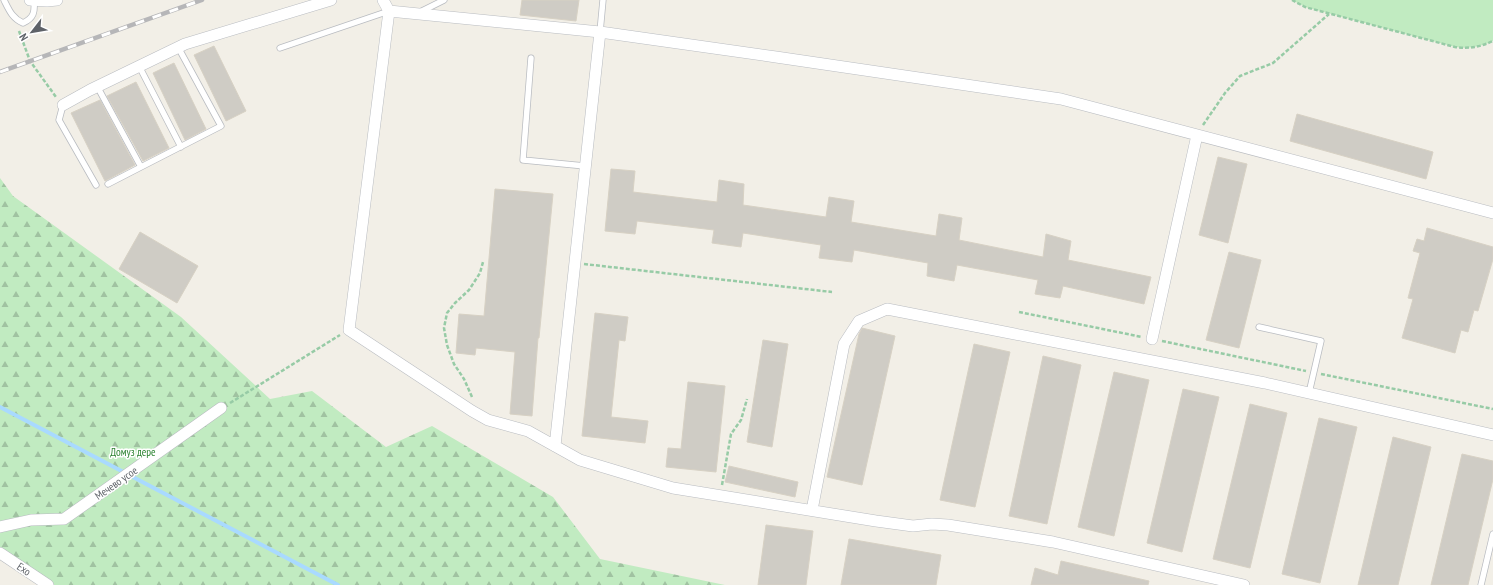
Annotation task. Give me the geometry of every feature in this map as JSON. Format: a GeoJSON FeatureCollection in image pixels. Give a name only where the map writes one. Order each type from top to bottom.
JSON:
{"type":"FeatureCollection","features":[{"type":"Feature","properties":{"kind":"street"},"geometry":{"type":"LineString","coordinates":[[30,0],[57,0]]}},
{"type":"Feature","properties":{"kind":"street"},"geometry":{"type":"LineString","coordinates":[[63,105],[97,86],[185,44],[331,0]]}},
{"type":"Feature","properties":{"kind":"street"},"geometry":{"type":"LineString","coordinates":[[383,0],[389,11],[349,330],[488,420],[528,431],[580,460],[673,488],[876,521],[912,526],[932,524],[948,525],[1053,542],[1244,585]]}},
{"type":"Feature","properties":{"kind":"street"},"geometry":{"type":"LineString","coordinates":[[389,11],[600,32],[1061,100],[1493,213]]}},
{"type":"Feature","properties":{"kind":"street"},"geometry":{"type":"LineString","coordinates":[[555,446],[600,32]]}},
{"type":"Feature","properties":{"kind":"street"},"geometry":{"type":"LineString","coordinates":[[1152,339],[1197,135]]}},
{"type":"Feature","properties":{"kind":"street"},"geometry":{"type":"LineString","coordinates":[[812,510],[844,344],[859,321],[887,309],[1257,381],[1493,435]]}},
{"type":"Feature","properties":{"kind":"street","name":"Мечево усое"},"geometry":{"type":"LineString","coordinates":[[0,527],[31,520],[64,519],[221,408]]}},
{"type":"Feature","properties":{"kind":"street","name":"Ехо"},"geometry":{"type":"LineString","coordinates":[[0,553],[48,585]]}},
{"type":"Feature","properties":{"kind":"lane"},"geometry":{"type":"LineString","coordinates":[[4,0],[9,12],[15,20],[23,23],[33,16],[35,8],[34,0]]}},
{"type":"Feature","properties":{"kind":"lane"},"geometry":{"type":"LineString","coordinates":[[416,14],[444,0]]}},
{"type":"Feature","properties":{"kind":"lane"},"geometry":{"type":"LineString","coordinates":[[600,32],[603,0]]}},
{"type":"Feature","properties":{"kind":"lane"},"geometry":{"type":"LineString","coordinates":[[280,48],[389,11]]}},
{"type":"Feature","properties":{"kind":"lane"},"geometry":{"type":"LineString","coordinates":[[108,184],[221,126],[178,47]]}},
{"type":"Feature","properties":{"kind":"lane"},"geometry":{"type":"LineString","coordinates":[[531,58],[523,160],[585,166]]}},
{"type":"Feature","properties":{"kind":"lane"},"geometry":{"type":"LineString","coordinates":[[139,66],[181,147]]}},
{"type":"Feature","properties":{"kind":"lane"},"geometry":{"type":"LineString","coordinates":[[97,86],[141,167]]}},
{"type":"Feature","properties":{"kind":"lane"},"geometry":{"type":"LineString","coordinates":[[63,105],[59,120],[96,185]]}},
{"type":"Feature","properties":{"kind":"lane"},"geometry":{"type":"LineString","coordinates":[[1259,327],[1321,341],[1309,393]]}},
{"type":"Feature","properties":{"kind":"lane"},"geometry":{"type":"LineString","coordinates":[[1481,585],[1493,534]]}},
{"type":"Feature","properties":{"kind":"path"},"geometry":{"type":"LineString","coordinates":[[1292,0],[1304,7],[1455,47],[1469,49],[1483,46],[1493,41]]}},
{"type":"Feature","properties":{"kind":"path"},"geometry":{"type":"LineString","coordinates":[[1197,135],[1225,93],[1240,76],[1272,63],[1329,14]]}},
{"type":"Feature","properties":{"kind":"path"},"geometry":{"type":"LineString","coordinates":[[15,20],[32,64],[63,105]]}},
{"type":"Feature","properties":{"kind":"path"},"geometry":{"type":"LineString","coordinates":[[472,411],[472,397],[464,379],[454,364],[447,345],[444,328],[447,313],[455,302],[470,290],[480,273],[483,262]]}},
{"type":"Feature","properties":{"kind":"path"},"geometry":{"type":"LineString","coordinates":[[575,263],[832,292]]}},
{"type":"Feature","properties":{"kind":"path"},"geometry":{"type":"LineString","coordinates":[[1019,312],[1493,409]]}},
{"type":"Feature","properties":{"kind":"path"},"geometry":{"type":"LineString","coordinates":[[221,408],[349,330]]}},
{"type":"Feature","properties":{"kind":"path"},"geometry":{"type":"LineString","coordinates":[[720,495],[731,434],[741,420],[747,398]]}},
{"type":"Feature","properties":{"kind":"green space"},"geometry":{"type":"Polygon","coordinates":[[[1292,0],[1493,0],[1493,41],[1474,47],[1455,47],[1305,7],[1292,0]]]}},
{"type":"Feature","properties":{"kind":"green space","name":"Домуз дере"},"geometry":{"type":"Polygon","coordinates":[[[0,178],[13,196],[181,317],[270,399],[312,391],[386,447],[432,426],[553,497],[600,559],[725,585],[48,585],[0,553],[0,178]]]}},
{"type":"Feature","properties":{"kind":"building"},"geometry":{"type":"Polygon","coordinates":[[[522,0],[579,0],[576,21],[520,15],[522,0]]]}},
{"type":"Feature","properties":{"kind":"building"},"geometry":{"type":"Polygon","coordinates":[[[214,46],[246,111],[226,121],[194,55],[214,46]]]}},
{"type":"Feature","properties":{"kind":"building"},"geometry":{"type":"Polygon","coordinates":[[[174,63],[206,129],[185,140],[153,73],[174,63]]]}},
{"type":"Feature","properties":{"kind":"building"},"geometry":{"type":"Polygon","coordinates":[[[136,82],[169,148],[143,161],[107,96],[136,82]]]}},
{"type":"Feature","properties":{"kind":"building"},"geometry":{"type":"Polygon","coordinates":[[[100,100],[135,165],[105,181],[71,113],[100,100]]]}},
{"type":"Feature","properties":{"kind":"building"},"geometry":{"type":"Polygon","coordinates":[[[1297,114],[1433,152],[1426,179],[1290,141],[1297,114]]]}},
{"type":"Feature","properties":{"kind":"building"},"geometry":{"type":"Polygon","coordinates":[[[1218,157],[1247,164],[1228,243],[1199,235],[1218,157]]]}},
{"type":"Feature","properties":{"kind":"building"},"geometry":{"type":"Polygon","coordinates":[[[611,169],[635,171],[633,192],[717,202],[719,180],[744,184],[743,205],[826,217],[829,197],[854,201],[851,222],[936,236],[939,214],[962,218],[959,240],[1043,257],[1046,234],[1071,241],[1068,260],[1151,277],[1144,304],[1063,286],[1060,298],[1035,294],[1038,280],[957,265],[954,281],[927,276],[928,263],[854,250],[852,262],[819,258],[821,245],[743,233],[741,247],[712,243],[714,230],[637,221],[635,234],[605,231],[611,169]]]}},
{"type":"Feature","properties":{"kind":"building"},"geometry":{"type":"Polygon","coordinates":[[[495,189],[553,194],[538,338],[532,416],[510,414],[515,352],[476,348],[475,355],[456,353],[459,314],[484,316],[495,189]]]}},
{"type":"Feature","properties":{"kind":"building"},"geometry":{"type":"Polygon","coordinates":[[[1427,228],[1493,247],[1493,259],[1478,311],[1474,310],[1468,332],[1461,330],[1455,353],[1402,338],[1413,299],[1408,298],[1420,253],[1413,251],[1417,239],[1424,241],[1427,228]]]}},
{"type":"Feature","properties":{"kind":"building"},"geometry":{"type":"Polygon","coordinates":[[[140,232],[198,266],[177,303],[119,269],[140,232]]]}},
{"type":"Feature","properties":{"kind":"building"},"geometry":{"type":"Polygon","coordinates":[[[1229,252],[1261,260],[1239,348],[1206,340],[1229,252]]]}},
{"type":"Feature","properties":{"kind":"building"},"geometry":{"type":"Polygon","coordinates":[[[595,313],[628,317],[625,341],[619,340],[611,417],[648,421],[645,443],[582,436],[595,313]]]}},
{"type":"Feature","properties":{"kind":"building"},"geometry":{"type":"Polygon","coordinates":[[[862,328],[895,336],[862,485],[827,477],[859,334],[862,328]]]}},
{"type":"Feature","properties":{"kind":"building"},"geometry":{"type":"Polygon","coordinates":[[[763,340],[788,344],[772,447],[747,442],[763,340]]]}},
{"type":"Feature","properties":{"kind":"building"},"geometry":{"type":"Polygon","coordinates":[[[974,344],[1010,352],[975,507],[940,500],[974,344]]]}},
{"type":"Feature","properties":{"kind":"building"},"geometry":{"type":"Polygon","coordinates":[[[1043,356],[1081,365],[1047,524],[1009,516],[1043,356]]]}},
{"type":"Feature","properties":{"kind":"building"},"geometry":{"type":"Polygon","coordinates":[[[1114,372],[1149,380],[1114,536],[1078,527],[1114,372]]]}},
{"type":"Feature","properties":{"kind":"building"},"geometry":{"type":"Polygon","coordinates":[[[688,382],[725,386],[716,472],[666,467],[668,448],[681,449],[688,382]]]}},
{"type":"Feature","properties":{"kind":"building"},"geometry":{"type":"Polygon","coordinates":[[[1183,389],[1219,397],[1182,552],[1147,543],[1183,389]]]}},
{"type":"Feature","properties":{"kind":"building"},"geometry":{"type":"Polygon","coordinates":[[[1250,404],[1287,413],[1250,568],[1213,559],[1250,404]]]}},
{"type":"Feature","properties":{"kind":"building"},"geometry":{"type":"Polygon","coordinates":[[[1319,418],[1357,427],[1320,583],[1282,574],[1319,418]]]}},
{"type":"Feature","properties":{"kind":"building"},"geometry":{"type":"Polygon","coordinates":[[[1393,437],[1431,447],[1398,585],[1358,585],[1393,437]]]}},
{"type":"Feature","properties":{"kind":"building"},"geometry":{"type":"Polygon","coordinates":[[[1462,454],[1493,461],[1493,479],[1468,585],[1431,585],[1462,454]]]}},
{"type":"Feature","properties":{"kind":"building"},"geometry":{"type":"Polygon","coordinates":[[[729,466],[798,482],[795,497],[725,482],[729,466]]]}},
{"type":"Feature","properties":{"kind":"building"},"geometry":{"type":"Polygon","coordinates":[[[766,525],[813,531],[806,585],[758,585],[766,525]]]}},
{"type":"Feature","properties":{"kind":"building"},"geometry":{"type":"Polygon","coordinates":[[[849,539],[941,555],[936,585],[841,585],[849,539]]]}},
{"type":"Feature","properties":{"kind":"building"},"geometry":{"type":"Polygon","coordinates":[[[1061,561],[1149,581],[1148,585],[1031,585],[1035,568],[1058,575],[1061,561]]]}},
{"type":"Feature","properties":{"kind":"waterway","name":"Домуз дере"},"geometry":{"type":"LineString","coordinates":[[0,407],[338,585]]}},
{"type":"Feature","properties":{"kind":"railway"},"geometry":{"type":"LineString","coordinates":[[0,72],[202,0]]}}]}
